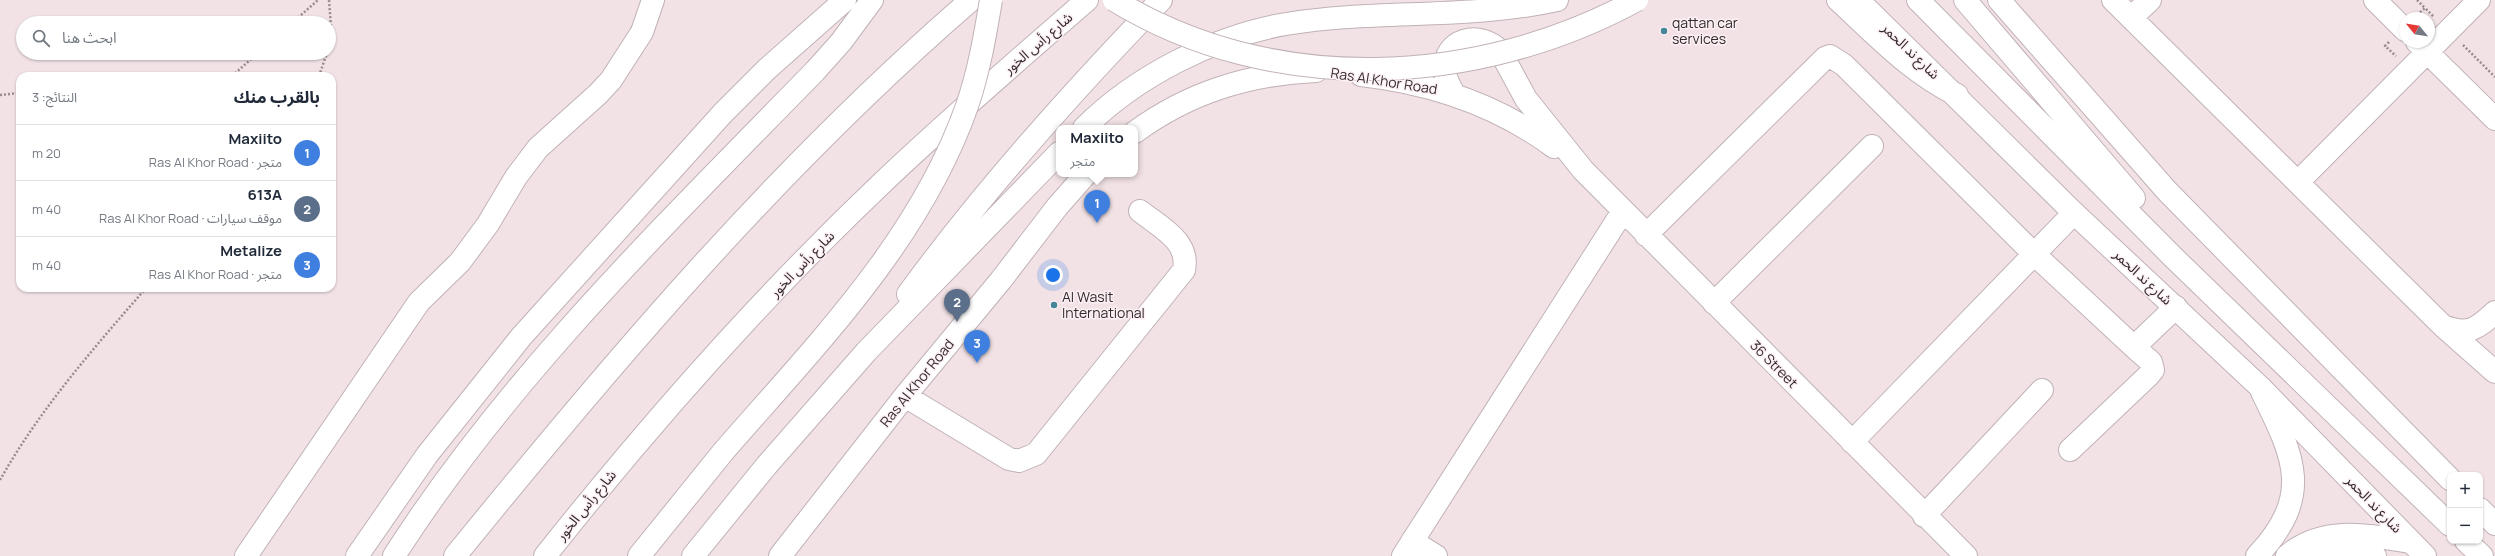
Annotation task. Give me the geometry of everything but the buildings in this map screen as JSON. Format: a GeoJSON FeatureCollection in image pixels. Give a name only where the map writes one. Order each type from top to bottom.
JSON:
{"type":"FeatureCollection","features":[{"type":"Feature","properties":{"kind":"main road"},"geometry":{"type":"LineString","coordinates":[[246,556],[419,302],[460,262],[488,224],[526,162],[551,135],[598,94],[611,80],[642,32],[653,0]]}},
{"type":"Feature","properties":{"kind":"main road"},"geometry":{"type":"LineString","coordinates":[[357,556],[435,444],[522,337],[723,113],[767,69],[845,0]]}},
{"type":"Feature","properties":{"kind":"main road"},"geometry":{"type":"LineString","coordinates":[[394,556],[448,477],[524,382],[640,252],[841,42],[872,0]]}},
{"type":"Feature","properties":{"kind":"main road"},"geometry":{"type":"LineString","coordinates":[[455,556],[576,407],[650,320],[748,214],[842,119],[971,0]]}},
{"type":"Feature","properties":{"kind":"main road"},"geometry":{"type":"LineString","coordinates":[[639,556],[723,452],[857,297],[917,210],[942,163],[966,106],[984,47],[991,0]]}},
{"type":"Feature","properties":{"kind":"main road","name":"شارع رأس الخور"},"geometry":{"type":"LineString","coordinates":[[545,556],[647,430],[806,258],[954,116],[1087,0]]}},
{"type":"Feature","properties":{"kind":"main road"},"geometry":{"type":"LineString","coordinates":[[1114,0],[1186,35],[1252,56],[1316,67],[1374,70],[1450,64],[1516,50],[1584,26],[1637,0]]}},
{"type":"Feature","properties":{"kind":"main road"},"geometry":{"type":"LineString","coordinates":[[866,352],[967,216],[1124,38],[1161,0]]}},
{"type":"Feature","properties":{"kind":"main road"},"geometry":{"type":"LineString","coordinates":[[1087,125],[1127,91],[1158,70],[1208,48],[1252,32],[1285,24],[1316,20],[1498,10],[1557,0]]}},
{"type":"Feature","properties":{"kind":"main road"},"geometry":{"type":"LineString","coordinates":[[1838,0],[1923,75],[1957,95]]}},
{"type":"Feature","properties":{"kind":"main road","name":"شارع ند الحمر"},"geometry":{"type":"LineString","coordinates":[[1858,0],[1957,95],[2074,213],[2260,387],[2418,549]]}},
{"type":"Feature","properties":{"kind":"main road"},"geometry":{"type":"LineString","coordinates":[[1918,0],[2173,257],[2447,522]]}},
{"type":"Feature","properties":{"kind":"main road"},"geometry":{"type":"LineString","coordinates":[[1965,0],[2129,192],[2173,257]]}},
{"type":"Feature","properties":{"kind":"main road"},"geometry":{"type":"LineString","coordinates":[[1999,0],[2167,191],[2447,475]]}},
{"type":"Feature","properties":{"kind":"main road"},"geometry":{"type":"LineString","coordinates":[[2113,0],[2443,326],[2492,369]]}},
{"type":"Feature","properties":{"kind":"main road"},"geometry":{"type":"LineString","coordinates":[[2131,18],[2150,0]]}},
{"type":"Feature","properties":{"kind":"main road"},"geometry":{"type":"LineString","coordinates":[[2375,0],[2399,24]]}},
{"type":"Feature","properties":{"kind":"main road"},"geometry":{"type":"LineString","coordinates":[[2435,37],[2479,0]]}},
{"type":"Feature","properties":{"kind":"main road","name":"Ras Al Khor Road"},"geometry":{"type":"LineString","coordinates":[[1454,94],[1446,79],[1445,70],[1449,54],[1454,47],[1465,40],[1478,38],[1494,45],[1500,52],[1526,99],[1583,170]]}},
{"type":"Feature","properties":{"kind":"main road"},"geometry":{"type":"LineString","coordinates":[[2298,182],[2422,48]]}},
{"type":"Feature","properties":{"kind":"main road"},"geometry":{"type":"LineString","coordinates":[[2424,48],[2495,119]]}},
{"type":"Feature","properties":{"kind":"main road"},"geometry":{"type":"LineString","coordinates":[[1646,234],[1825,58],[1830,56],[1844,65],[2034,254],[2151,362],[2153,370],[2070,450]]}},
{"type":"Feature","properties":{"kind":"main road","name":"Ras Al Khor Road"},"geometry":{"type":"LineString","coordinates":[[1138,130],[1195,98],[1248,78],[1272,74],[1320,71],[1344,73],[1425,85],[1454,94],[1506,115],[1528,128],[1583,170]]}},
{"type":"Feature","properties":{"kind":"main road"},"geometry":{"type":"LineString","coordinates":[[1714,303],[1872,146]]}},
{"type":"Feature","properties":{"kind":"main road"},"geometry":{"type":"LineString","coordinates":[[693,556],[767,465],[866,352],[1056,157]]}},
{"type":"Feature","properties":{"kind":"main road","name":"36 Street"},"geometry":{"type":"LineString","coordinates":[[1583,170],[1924,516],[1966,556]]}},
{"type":"Feature","properties":{"kind":"main road","name":"Ras Al Khor Road"},"geometry":{"type":"LineString","coordinates":[[780,556],[905,396],[1001,280],[1057,206],[1083,177]]}},
{"type":"Feature","properties":{"kind":"main road"},"geometry":{"type":"LineString","coordinates":[[905,396],[1009,459],[1018,461],[1036,454],[1184,270],[1186,259],[1183,249],[1177,240],[1140,211]]}},
{"type":"Feature","properties":{"kind":"main road"},"geometry":{"type":"LineString","coordinates":[[1436,556],[1407,548],[1623,211]]}},
{"type":"Feature","properties":{"kind":"main road"},"geometry":{"type":"LineString","coordinates":[[1852,442],[2074,213]]}},
{"type":"Feature","properties":{"kind":"main road"},"geometry":{"type":"LineString","coordinates":[[2134,347],[2176,307]]}},
{"type":"Feature","properties":{"kind":"main road"},"geometry":{"type":"LineString","coordinates":[[2443,326],[2456,331],[2470,330],[2489,318]]}},
{"type":"Feature","properties":{"kind":"main road"},"geometry":{"type":"LineString","coordinates":[[2489,318],[2483,346],[2492,369]]}},
{"type":"Feature","properties":{"kind":"main road"},"geometry":{"type":"LineString","coordinates":[[2257,556],[2278,531],[2288,511],[2293,490],[2293,467],[2288,446],[2260,387]]}},
{"type":"Feature","properties":{"kind":"main road"},"geometry":{"type":"LineString","coordinates":[[1924,516],[2042,390]]}},
{"type":"Feature","properties":{"kind":"main road"},"geometry":{"type":"LineString","coordinates":[[2483,512],[2495,524]]}},
{"type":"Feature","properties":{"kind":"main road"},"geometry":{"type":"LineString","coordinates":[[2287,556],[2306,544],[2323,537],[2341,534],[2360,534],[2418,549]]}},
{"type":"Feature","properties":{"kind":"main road"},"geometry":{"type":"LineString","coordinates":[[2469,544],[2482,556]]}},
{"type":"Feature","properties":{"kind":"main road"},"geometry":{"type":"LineString","coordinates":[[2317,556],[2347,551],[2375,556]]}},
{"type":"Feature","properties":{"kind":"path"},"geometry":{"type":"LineString","coordinates":[[300,16],[318,0]]}},
{"type":"Feature","properties":{"kind":"path"},"geometry":{"type":"LineString","coordinates":[[329,0],[330,16]]}},
{"type":"Feature","properties":{"kind":"path"},"geometry":{"type":"LineString","coordinates":[[2417,0],[2425,8]]}},
{"type":"Feature","properties":{"kind":"path"},"geometry":{"type":"LineString","coordinates":[[2457,39],[2495,77]]}},
{"type":"Feature","properties":{"kind":"path"},"geometry":{"type":"LineString","coordinates":[[237,72],[250,60]]}},
{"type":"Feature","properties":{"kind":"path"},"geometry":{"type":"LineString","coordinates":[[320,72],[325,60]]}},
{"type":"Feature","properties":{"kind":"path"},"geometry":{"type":"LineString","coordinates":[[0,94],[16,93]]}},
{"type":"Feature","properties":{"kind":"path"},"geometry":{"type":"LineString","coordinates":[[0,480],[35,422],[58,390],[143,292]]}},
{"type":"Feature","properties":{"kind":"place","name":"qattan car services"},"geometry":{"type":"Point","coordinates":[1664,31]}},
{"type":"Feature","properties":{"kind":"place","name":"Maxiito"},"geometry":{"type":"Point","coordinates":[1097,223]}},
{"type":"Feature","properties":{"kind":"place","name":"Al Wasit International"},"geometry":{"type":"Point","coordinates":[1054,305]}},
{"type":"Feature","properties":{"kind":"place","name":"613A"},"geometry":{"type":"Point","coordinates":[957,322]}},
{"type":"Feature","properties":{"kind":"place","name":"Metalize"},"geometry":{"type":"Point","coordinates":[977,363]}}]}
